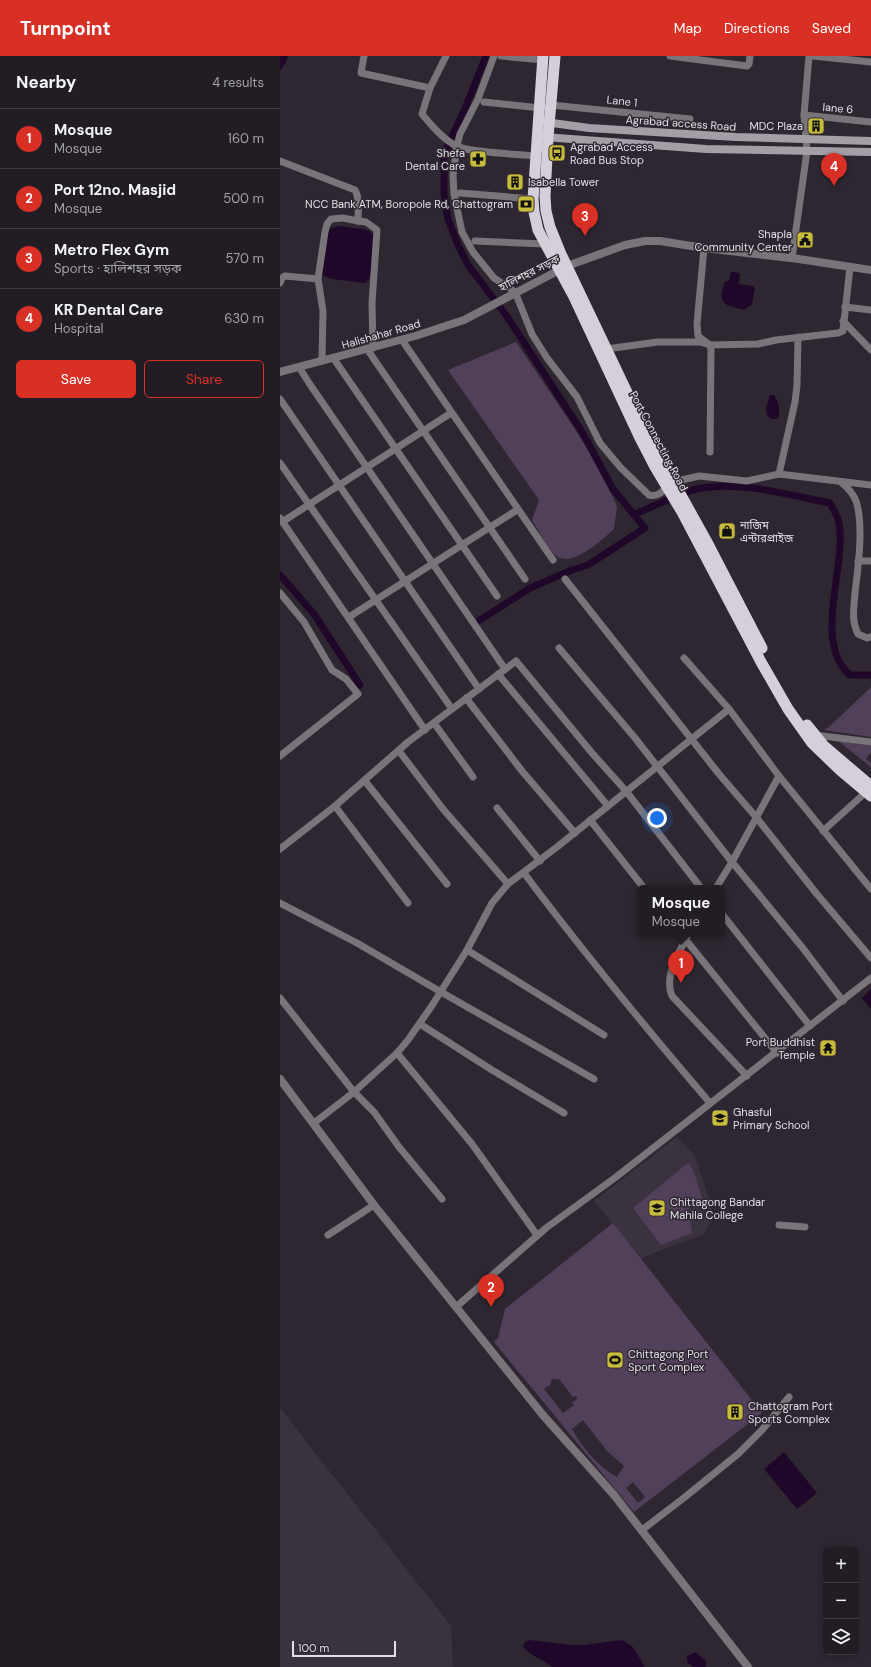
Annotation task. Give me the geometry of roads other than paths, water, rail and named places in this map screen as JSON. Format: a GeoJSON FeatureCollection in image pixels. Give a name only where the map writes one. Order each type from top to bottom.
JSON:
{"type":"FeatureCollection","features":[{"type":"Feature","properties":{"kind":"highway","name":"Port Connecting Road"},"geometry":{"type":"LineString","coordinates":[[555,56],[551,105],[544,122],[542,136],[536,156],[533,199],[538,230],[545,244],[563,268],[606,349],[671,486],[770,664],[805,722],[815,735],[869,791]]}},
{"type":"Feature","properties":{"kind":"highway","name":"Port Connecting Road"},"geometry":{"type":"LineString","coordinates":[[543,58],[540,108],[544,122]]}},
{"type":"Feature","properties":{"kind":"highway","name":"Port Connecting Road"},"geometry":{"type":"LineString","coordinates":[[542,136],[546,211],[550,227],[561,254],[563,268],[639,436],[655,467],[671,486]]}},
{"type":"Feature","properties":{"kind":"highway","name":"Port Connecting Road"},"geometry":{"type":"LineString","coordinates":[[685,510],[760,662],[796,721],[825,757],[869,791]]}},
{"type":"Feature","properties":{"kind":"main road","name":"Agrabad access Road"},"geometry":{"type":"LineString","coordinates":[[544,122],[589,128],[690,135],[871,141]]}},
{"type":"Feature","properties":{"kind":"main road","name":"Agrabad access Road"},"geometry":{"type":"LineString","coordinates":[[542,136],[706,149],[871,152]]}},
{"type":"Feature","properties":{"kind":"street"},"geometry":{"type":"LineString","coordinates":[[364,56],[361,73],[430,88]]}},
{"type":"Feature","properties":{"kind":"street"},"geometry":{"type":"LineString","coordinates":[[446,56],[430,88],[422,114],[438,132],[457,146],[479,151],[536,156]]}},
{"type":"Feature","properties":{"kind":"street"},"geometry":{"type":"LineString","coordinates":[[494,56],[478,99],[460,134],[457,146],[453,176],[454,194],[462,232],[473,252],[494,278],[515,292],[532,334],[547,358],[577,397],[600,443],[622,468],[648,495],[654,496],[659,495],[671,486],[699,476],[747,481],[779,474],[841,482],[871,484]]}},
{"type":"Feature","properties":{"kind":"street"},"geometry":{"type":"LineString","coordinates":[[501,56],[543,58]]}},
{"type":"Feature","properties":{"kind":"street"},"geometry":{"type":"LineString","coordinates":[[670,56],[746,66],[749,64],[750,56]]}},
{"type":"Feature","properties":{"kind":"street"},"geometry":{"type":"LineString","coordinates":[[792,258],[807,151],[804,115],[809,56]]}},
{"type":"Feature","properties":{"kind":"street"},"geometry":{"type":"LineString","coordinates":[[813,56],[871,62]]}},
{"type":"Feature","properties":{"kind":"street"},"geometry":{"type":"LineString","coordinates":[[484,102],[540,108]]}},
{"type":"Feature","properties":{"kind":"street","name":"Lane 1"},"geometry":{"type":"LineString","coordinates":[[551,105],[690,119]]}},
{"type":"Feature","properties":{"kind":"street","name":"lane 6"},"geometry":{"type":"LineString","coordinates":[[804,115],[871,122]]}},
{"type":"Feature","properties":{"kind":"street"},"geometry":{"type":"LineString","coordinates":[[280,161],[355,190],[358,201],[358,220]]}},
{"type":"Feature","properties":{"kind":"street"},"geometry":{"type":"LineString","coordinates":[[460,193],[533,199]]}},
{"type":"Feature","properties":{"kind":"street"},"geometry":{"type":"LineString","coordinates":[[322,361],[323,311],[318,279],[327,224],[331,219],[337,218],[366,222],[378,230],[370,349],[423,431],[489,528],[526,579]]}},
{"type":"Feature","properties":{"kind":"street"},"geometry":{"type":"LineString","coordinates":[[475,241],[545,244]]}},
{"type":"Feature","properties":{"kind":"street","name":"হালিশহর সড়ক"},"geometry":{"type":"LineString","coordinates":[[485,309],[515,292],[584,259],[626,245],[645,242],[677,243],[704,248],[792,258],[871,270]]}},
{"type":"Feature","properties":{"kind":"street"},"geometry":{"type":"LineString","coordinates":[[704,248],[697,324],[698,336],[710,345]]}},
{"type":"Feature","properties":{"kind":"street"},"geometry":{"type":"LineString","coordinates":[[606,349],[658,342],[700,342],[710,345],[758,344],[798,337],[838,333],[843,331],[850,267]]}},
{"type":"Feature","properties":{"kind":"street"},"geometry":{"type":"LineString","coordinates":[[280,283],[282,278],[285,276],[318,279]]}},
{"type":"Feature","properties":{"kind":"street"},"geometry":{"type":"LineString","coordinates":[[845,307],[871,310]]}},
{"type":"Feature","properties":{"kind":"street","name":"Halishahar Road"},"geometry":{"type":"LineString","coordinates":[[280,372],[402,340],[464,320],[485,309]]}},
{"type":"Feature","properties":{"kind":"street"},"geometry":{"type":"LineString","coordinates":[[843,321],[871,350]]}},
{"type":"Feature","properties":{"kind":"street"},"geometry":{"type":"LineString","coordinates":[[779,474],[795,402],[797,385],[798,337]]}},
{"type":"Feature","properties":{"kind":"street"},"geometry":{"type":"LineString","coordinates":[[402,340],[517,510],[553,560]]}},
{"type":"Feature","properties":{"kind":"street"},"geometry":{"type":"LineString","coordinates":[[710,345],[710,452]]}},
{"type":"Feature","properties":{"kind":"street"},"geometry":{"type":"LineString","coordinates":[[334,359],[497,596]]}},
{"type":"Feature","properties":{"kind":"street"},"geometry":{"type":"LineString","coordinates":[[299,367],[505,669]]}},
{"type":"Feature","properties":{"kind":"street"},"geometry":{"type":"LineString","coordinates":[[280,398],[479,689]]}},
{"type":"Feature","properties":{"kind":"street"},"geometry":{"type":"LineString","coordinates":[[425,730],[349,617],[281,520],[309,505],[451,413]]}},
{"type":"Feature","properties":{"kind":"street"},"geometry":{"type":"LineString","coordinates":[[280,463],[452,709]]}},
{"type":"Feature","properties":{"kind":"street"},"geometry":{"type":"LineString","coordinates":[[841,482],[849,489],[856,501],[859,515],[858,561],[853,625],[858,634],[867,638],[871,637]]}},
{"type":"Feature","properties":{"kind":"street"},"geometry":{"type":"LineString","coordinates":[[349,617],[517,510]]}},
{"type":"Feature","properties":{"kind":"street"},"geometry":{"type":"LineString","coordinates":[[858,561],[871,561]]}},
{"type":"Feature","properties":{"kind":"street"},"geometry":{"type":"LineString","coordinates":[[565,579],[719,774],[871,958]]}},
{"type":"Feature","properties":{"kind":"street"},"geometry":{"type":"LineString","coordinates":[[280,593],[304,622],[332,670],[346,679],[358,694],[280,756]]}},
{"type":"Feature","properties":{"kind":"street"},"geometry":{"type":"LineString","coordinates":[[559,648],[657,766],[732,862],[802,946],[843,1001]]}},
{"type":"Feature","properties":{"kind":"street"},"geometry":{"type":"LineString","coordinates":[[684,658],[729,710],[778,776],[871,889]]}},
{"type":"Feature","properties":{"kind":"street"},"geometry":{"type":"LineString","coordinates":[[280,849],[335,806],[425,730],[516,661],[592,753],[626,791],[699,885]]}},
{"type":"Feature","properties":{"kind":"street"},"geometry":{"type":"LineString","coordinates":[[498,674],[608,806]]}},
{"type":"Feature","properties":{"kind":"street"},"geometry":{"type":"LineString","coordinates":[[466,698],[522,771],[575,833]]}},
{"type":"Feature","properties":{"kind":"street"},"geometry":{"type":"LineString","coordinates":[[314,1122],[354,1092],[397,1053],[420,1024],[466,950],[492,903],[508,884],[540,861],[729,710]]}},
{"type":"Feature","properties":{"kind":"street"},"geometry":{"type":"LineString","coordinates":[[434,723],[473,777]]}},
{"type":"Feature","properties":{"kind":"street"},"geometry":{"type":"LineString","coordinates":[[815,735],[871,742]]}},
{"type":"Feature","properties":{"kind":"street"},"geometry":{"type":"LineString","coordinates":[[399,751],[448,814],[508,884]]}},
{"type":"Feature","properties":{"kind":"street"},"geometry":{"type":"LineString","coordinates":[[718,885],[732,862],[778,776]]}},
{"type":"Feature","properties":{"kind":"street"},"geometry":{"type":"LineString","coordinates":[[365,781],[447,884]]}},
{"type":"Feature","properties":{"kind":"street"},"geometry":{"type":"LineString","coordinates":[[823,831],[869,791]]}},
{"type":"Feature","properties":{"kind":"street"},"geometry":{"type":"LineString","coordinates":[[335,806],[408,903]]}},
{"type":"Feature","properties":{"kind":"street"},"geometry":{"type":"LineString","coordinates":[[497,808],[540,861]]}},
{"type":"Feature","properties":{"kind":"street"},"geometry":{"type":"LineString","coordinates":[[590,820],[642,885]]}},
{"type":"Feature","properties":{"kind":"street"},"geometry":{"type":"LineString","coordinates":[[524,873],[566,929],[710,1103]]}},
{"type":"Feature","properties":{"kind":"street"},"geometry":{"type":"LineString","coordinates":[[280,903],[357,942],[441,992],[594,1079]]}},
{"type":"Feature","properties":{"kind":"street"},"geometry":{"type":"LineString","coordinates":[[725,918],[810,1026]]}},
{"type":"Feature","properties":{"kind":"street"},"geometry":{"type":"LineString","coordinates":[[685,937],[670,976],[669,990],[672,996],[747,1076]]}},
{"type":"Feature","properties":{"kind":"street"},"geometry":{"type":"LineString","coordinates":[[686,937],[777,1052]]}},
{"type":"Feature","properties":{"kind":"street"},"geometry":{"type":"LineString","coordinates":[[466,950],[604,1035]]}},
{"type":"Feature","properties":{"kind":"street"},"geometry":{"type":"LineString","coordinates":[[456,1307],[537,1235],[616,1177],[871,978]]}},
{"type":"Feature","properties":{"kind":"street"},"geometry":{"type":"LineString","coordinates":[[280,998],[354,1092],[374,1112],[442,1199]]}},
{"type":"Feature","properties":{"kind":"street"},"geometry":{"type":"LineString","coordinates":[[420,1024],[492,1070],[564,1113]]}},
{"type":"Feature","properties":{"kind":"street"},"geometry":{"type":"LineString","coordinates":[[397,1053],[472,1144],[537,1235]]}},
{"type":"Feature","properties":{"kind":"street"},"geometry":{"type":"LineString","coordinates":[[280,1080],[314,1122],[374,1204],[456,1307],[542,1414],[614,1495],[748,1667]]}},
{"type":"Feature","properties":{"kind":"street"},"geometry":{"type":"LineString","coordinates":[[328,1235],[374,1204]]}},
{"type":"Feature","properties":{"kind":"street"},"geometry":{"type":"LineString","coordinates":[[779,1225],[805,1227]]}},
{"type":"Feature","properties":{"kind":"street"},"geometry":{"type":"LineString","coordinates":[[642,1530],[738,1454],[767,1425],[789,1397]]}},
{"type":"Feature","properties":{"kind":"waterway"},"geometry":{"type":"LineString","coordinates":[[480,620],[530,588],[572,570],[588,565],[645,528],[613,489],[582,432],[506,315],[468,265],[448,219],[444,194],[444,158],[448,145],[464,111],[486,56]]}},
{"type":"Feature","properties":{"kind":"waterway"},"geometry":{"type":"LineString","coordinates":[[635,514],[697,489],[730,486],[764,490],[830,503],[837,515],[840,540],[839,560],[833,603],[833,644],[839,661],[850,675],[871,675]]}},
{"type":"Feature","properties":{"kind":"waterway"},"geometry":{"type":"LineString","coordinates":[[280,575],[314,614],[360,685]]}},
{"type":"Feature","properties":{"kind":"place","name":"MDC Plaza"},"geometry":{"type":"Point","coordinates":[816,126]}},
{"type":"Feature","properties":{"kind":"place","name":"Agrabad Access Road Bus Stop"},"geometry":{"type":"Point","coordinates":[557,153]}},
{"type":"Feature","properties":{"kind":"place","name":"Shefa Dental Care"},"geometry":{"type":"Point","coordinates":[478,159]}},
{"type":"Feature","properties":{"kind":"place","name":"Isabella Tower"},"geometry":{"type":"Point","coordinates":[515,182]}},
{"type":"Feature","properties":{"kind":"place","name":"KR Dental Care"},"geometry":{"type":"Point","coordinates":[834,186]}},
{"type":"Feature","properties":{"kind":"place","name":"NCC Bank ATM, Boropole Rd, Chattogram"},"geometry":{"type":"Point","coordinates":[526,204]}},
{"type":"Feature","properties":{"kind":"place","name":"Metro Flex Gym"},"geometry":{"type":"Point","coordinates":[585,236]}},
{"type":"Feature","properties":{"kind":"place","name":"Shapla Community Center"},"geometry":{"type":"Point","coordinates":[805,240]}},
{"type":"Feature","properties":{"kind":"place","name":"নাজিম এন্টারপ্রাইজ"},"geometry":{"type":"Point","coordinates":[727,531]}},
{"type":"Feature","properties":{"kind":"place","name":"Mosque"},"geometry":{"type":"Point","coordinates":[681,983]}},
{"type":"Feature","properties":{"kind":"place","name":"Port Buddhist Temple"},"geometry":{"type":"Point","coordinates":[828,1048]}},
{"type":"Feature","properties":{"kind":"place","name":"Ghasful Primary School"},"geometry":{"type":"Point","coordinates":[720,1118]}},
{"type":"Feature","properties":{"kind":"place","name":"Chittagong Bandar Mahila College"},"geometry":{"type":"Point","coordinates":[657,1208]}},
{"type":"Feature","properties":{"kind":"place","name":"Port 12no. Masjid"},"geometry":{"type":"Point","coordinates":[491,1307]}},
{"type":"Feature","properties":{"kind":"place","name":"Chittagong Port Sport Complex"},"geometry":{"type":"Point","coordinates":[615,1360]}},
{"type":"Feature","properties":{"kind":"place","name":"Chattogram Port Sports Complex"},"geometry":{"type":"Point","coordinates":[735,1412]}}]}
